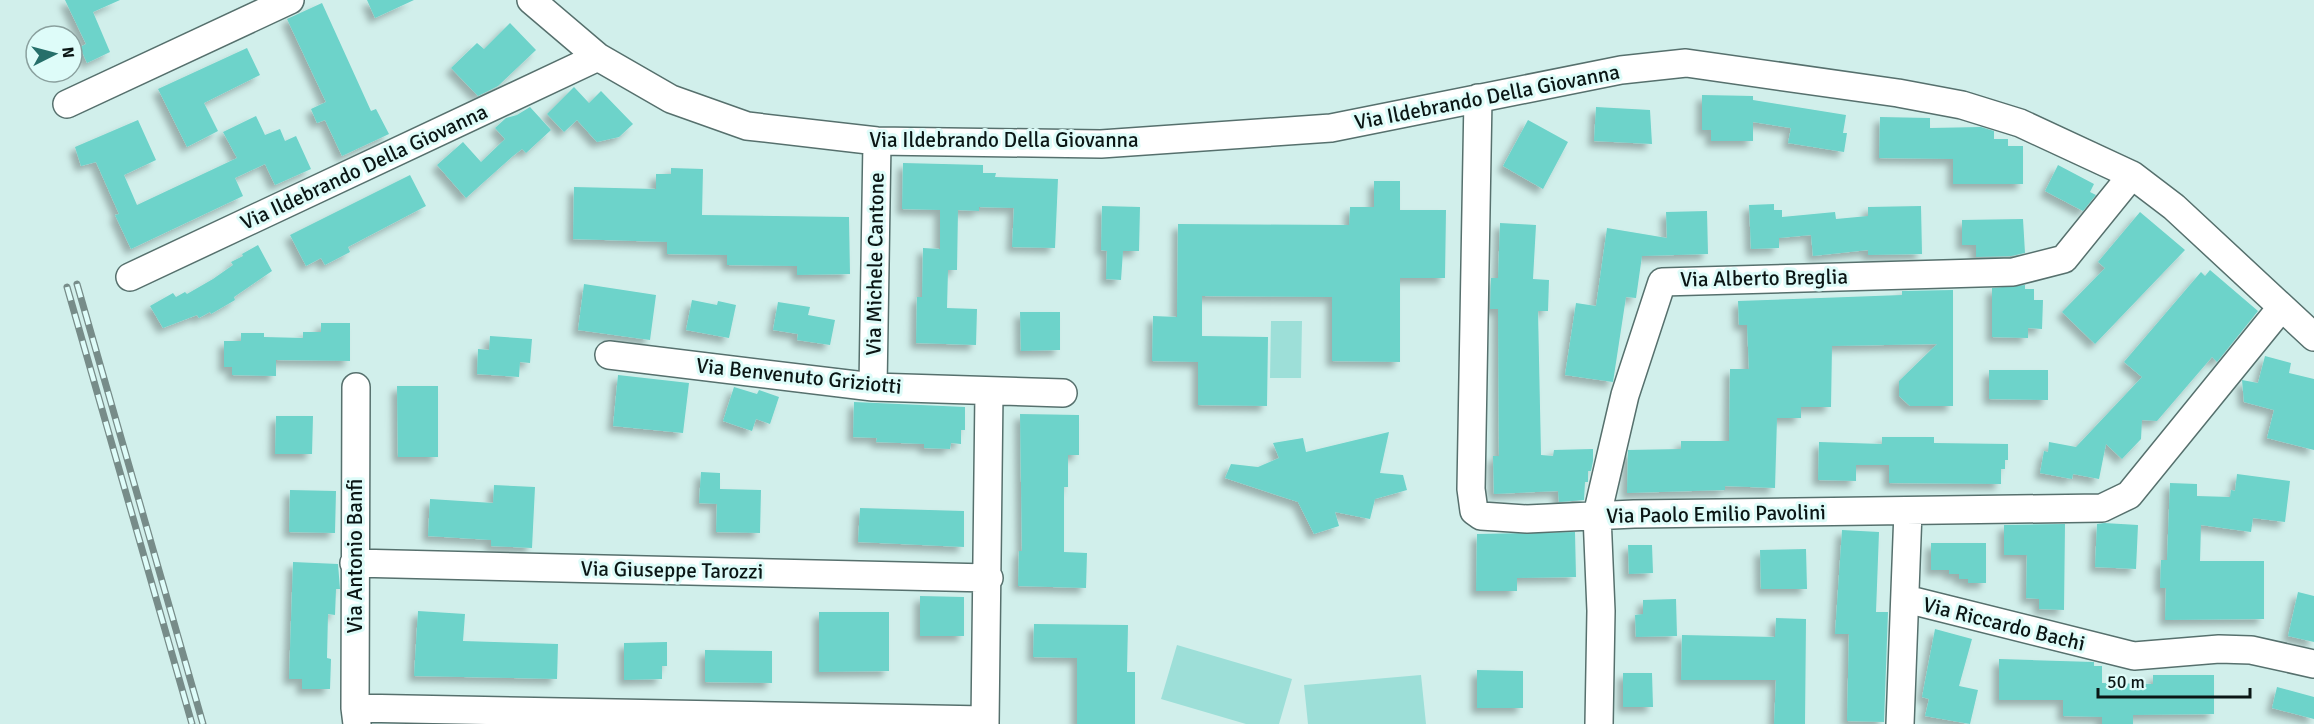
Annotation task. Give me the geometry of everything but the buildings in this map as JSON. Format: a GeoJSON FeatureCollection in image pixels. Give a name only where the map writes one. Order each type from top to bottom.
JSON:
{"type":"FeatureCollection","features":[{"type":"Feature","properties":{"kind":"street"},"geometry":{"type":"LineString","coordinates":[[67,104],[290,0]]}},
{"type":"Feature","properties":{"kind":"street","name":"Via Ildebrando Della Giovanna"},"geometry":{"type":"LineString","coordinates":[[531,0],[598,57],[671,99],[747,126],[877,141],[1101,144],[1331,128],[1621,70],[1686,63],[1817,80],[1962,105],[2020,123],[2133,175],[2174,207],[2314,337]]}},
{"type":"Feature","properties":{"kind":"street","name":"Via Ildebrando Della Giovanna"},"geometry":{"type":"LineString","coordinates":[[130,277],[598,57]]}},
{"type":"Feature","properties":{"kind":"street","name":"Via Paolo Emilio Pavolini"},"geometry":{"type":"LineString","coordinates":[[1478,98],[1471,489],[1474,511],[1481,516],[1502,518],[2102,508],[2130,495],[2281,308]]}},
{"type":"Feature","properties":{"kind":"street","name":"Via Michele Cantone"},"geometry":{"type":"LineString","coordinates":[[873,387],[877,141]]}},
{"type":"Feature","properties":{"kind":"street","name":"Via Alberto Breglia"},"geometry":{"type":"LineString","coordinates":[[1599,724],[1601,611],[1597,515],[1625,395],[1654,300],[1664,281],[2013,272],[2064,259],[2133,175]]}},
{"type":"Feature","properties":{"kind":"street","name":"Via Benvenuto Griziotti"},"geometry":{"type":"LineString","coordinates":[[609,355],[873,387],[1063,393]]}},
{"type":"Feature","properties":{"kind":"street","name":"Via Antonio Banfi"},"geometry":{"type":"LineString","coordinates":[[356,387],[354,564],[356,716]]}},
{"type":"Feature","properties":{"kind":"street"},"geometry":{"type":"LineString","coordinates":[[356,716],[985,722],[989,578],[989,392]]}},
{"type":"Feature","properties":{"kind":"street"},"geometry":{"type":"LineString","coordinates":[[1900,724],[1908,511]]}},
{"type":"Feature","properties":{"kind":"street","name":"Via Giuseppe Tarozzi"},"geometry":{"type":"LineString","coordinates":[[354,564],[989,578]]}},
{"type":"Feature","properties":{"kind":"street","name":"Via Riccardo Bachi"},"geometry":{"type":"LineString","coordinates":[[1906,599],[2134,656],[2219,649],[2251,650],[2314,664]]}},
{"type":"Feature","properties":{"kind":"shaded area"},"geometry":{"type":"Polygon","coordinates":[[[1271,321],[1302,321],[1301,378],[1270,378],[1271,321]]]}},
{"type":"Feature","properties":{"kind":"shaded area"},"geometry":{"type":"Polygon","coordinates":[[[1177,645],[1292,679],[1279,724],[1246,724],[1161,699],[1177,645]]]}},
{"type":"Feature","properties":{"kind":"shaded area"},"geometry":{"type":"Polygon","coordinates":[[[1421,675],[1426,724],[1308,724],[1304,685],[1421,675]]]}},
{"type":"Feature","properties":{"kind":"railway"},"geometry":{"type":"LineString","coordinates":[[77,284],[203,724]]}},
{"type":"Feature","properties":{"kind":"railway"},"geometry":{"type":"LineString","coordinates":[[67,287],[192,724]]}}]}
